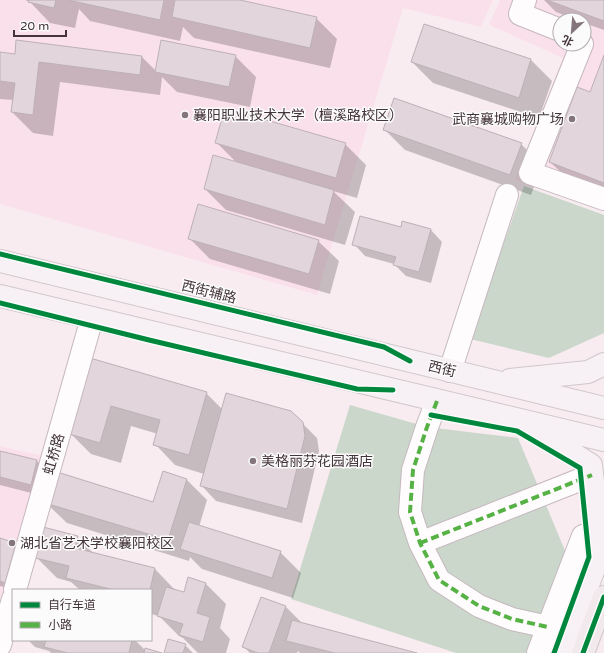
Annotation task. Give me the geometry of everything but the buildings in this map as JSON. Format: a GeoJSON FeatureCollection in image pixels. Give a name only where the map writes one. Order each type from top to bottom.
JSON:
{"type":"FeatureCollection","features":[{"type":"Feature","properties":{"kind":"highway"},"geometry":{"type":"LineString","coordinates":[[583,653],[604,597]]}},
{"type":"Feature","properties":{"kind":"main road","name":"西街"},"geometry":{"type":"LineString","coordinates":[[0,261],[604,408]]}},
{"type":"Feature","properties":{"kind":"main road"},"geometry":{"type":"LineString","coordinates":[[0,296],[91,322],[393,390],[604,440]]}},
{"type":"Feature","properties":{"kind":"main road"},"geometry":{"type":"LineString","coordinates":[[494,381],[588,372],[604,364]]}},
{"type":"Feature","properties":{"kind":"main road"},"geometry":{"type":"LineString","coordinates":[[519,420],[591,465],[602,530],[600,553],[562,653]]}},
{"type":"Feature","properties":{"kind":"street"},"geometry":{"type":"LineString","coordinates":[[525,0],[520,14],[552,27]]}},
{"type":"Feature","properties":{"kind":"street"},"geometry":{"type":"LineString","coordinates":[[579,52],[530,172],[604,199]]}},
{"type":"Feature","properties":{"kind":"street"},"geometry":{"type":"LineString","coordinates":[[450,371],[507,195]]}},
{"type":"Feature","properties":{"kind":"street","name":"西街辅路"},"geometry":{"type":"LineString","coordinates":[[0,254],[384,347],[410,361]]}},
{"type":"Feature","properties":{"kind":"street"},"geometry":{"type":"LineString","coordinates":[[0,303],[91,322]]}},
{"type":"Feature","properties":{"kind":"street","name":"虹桥路"},"geometry":{"type":"LineString","coordinates":[[16,589],[91,322]]}},
{"type":"Feature","properties":{"kind":"street"},"geometry":{"type":"LineString","coordinates":[[437,401],[413,470],[410,512],[420,543],[439,580],[479,606],[512,619],[548,627]]}},
{"type":"Feature","properties":{"kind":"street"},"geometry":{"type":"LineString","coordinates":[[420,543],[592,475]]}},
{"type":"Feature","properties":{"kind":"street"},"geometry":{"type":"LineString","coordinates":[[538,653],[583,536],[602,530]]}},
{"type":"Feature","properties":{"kind":"street"},"geometry":{"type":"LineString","coordinates":[[0,645],[12,603]]}},
{"type":"Feature","properties":{"kind":"shaded area","name":"襄阳职业技术大学（檀溪路校区）"},"geometry":{"type":"Polygon","coordinates":[[[0,0],[493,0],[481,27],[403,8],[317,295],[0,204],[0,0]]]}},
{"type":"Feature","properties":{"kind":"shaded area","name":"武商襄城购物广场"},"geometry":{"type":"Polygon","coordinates":[[[500,0],[604,0],[604,210],[515,180],[563,58],[489,25],[500,0]]]}},
{"type":"Feature","properties":{"kind":"shaded area"},"geometry":{"type":"Polygon","coordinates":[[[524,186],[604,215],[604,333],[549,358],[470,339],[524,186]]]}},
{"type":"Feature","properties":{"kind":"shaded area"},"geometry":{"type":"Polygon","coordinates":[[[350,405],[427,427],[518,438],[566,553],[528,653],[456,653],[291,599],[350,405]]]}},
{"type":"Feature","properties":{"kind":"shaded area","name":"湖北省艺术学校襄阳校区"},"geometry":{"type":"Polygon","coordinates":[[[0,446],[47,457],[0,628],[0,446]]]}},
{"type":"Feature","properties":{"kind":"marked path"},"geometry":{"type":"LineString","coordinates":[[437,401],[413,470],[410,512],[420,543],[439,580],[479,606],[512,619],[548,627]]}},
{"type":"Feature","properties":{"kind":"marked path"},"geometry":{"type":"LineString","coordinates":[[420,543],[592,475]]}},
{"type":"Feature","properties":{"kind":"cycle path"},"geometry":{"type":"LineString","coordinates":[[0,254],[384,347],[410,361]]}},
{"type":"Feature","properties":{"kind":"cycle path"},"geometry":{"type":"LineString","coordinates":[[0,303],[357,389],[393,390]]}},
{"type":"Feature","properties":{"kind":"cycle path"},"geometry":{"type":"LineString","coordinates":[[431,415],[517,431],[580,468],[589,557],[554,653]]}},
{"type":"Feature","properties":{"kind":"cycle path"},"geometry":{"type":"LineString","coordinates":[[583,653],[604,597]]}},
{"type":"Feature","properties":{"kind":"place","name":"襄阳职业技术大学（檀溪路校区）"},"geometry":{"type":"Point","coordinates":[185,115]}},
{"type":"Feature","properties":{"kind":"place","name":"武商襄城购物广场"},"geometry":{"type":"Point","coordinates":[572,119]}},
{"type":"Feature","properties":{"kind":"place","name":"美格丽芬花园酒店"},"geometry":{"type":"Point","coordinates":[253,461]}},
{"type":"Feature","properties":{"kind":"place","name":"湖北省艺术学校襄阳校区"},"geometry":{"type":"Point","coordinates":[12,543]}}]}
